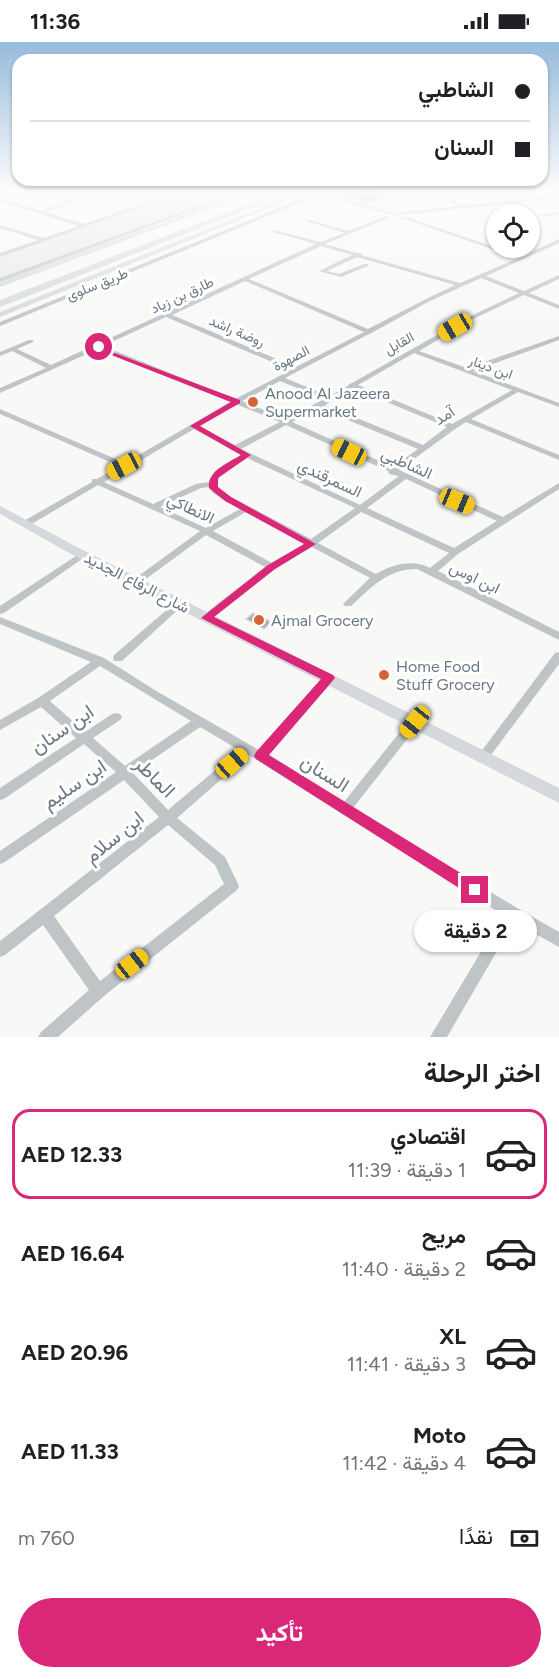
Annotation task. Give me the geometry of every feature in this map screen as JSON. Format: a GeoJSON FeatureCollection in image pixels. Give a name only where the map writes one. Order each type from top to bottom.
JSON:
{"type":"FeatureCollection","features":[{"type":"Feature","properties":{"kind":"highway","name":"طريق سلوى"},"geometry":{"type":"LineString","coordinates":[[0,294],[152,236]]}},
{"type":"Feature","properties":{"kind":"highway","name":"طريق سلوى"},"geometry":{"type":"LineString","coordinates":[[0,304],[174,236]]}},
{"type":"Feature","properties":{"kind":"main road","name":"طريق سلوى"},"geometry":{"type":"LineString","coordinates":[[0,315],[194,236]]}},
{"type":"Feature","properties":{"kind":"main road","name":"طريق سلوى"},"geometry":{"type":"LineString","coordinates":[[0,285],[132,237]]}},
{"type":"Feature","properties":{"kind":"main road"},"geometry":{"type":"LineString","coordinates":[[113,239],[132,237]]}},
{"type":"Feature","properties":{"kind":"main road"},"geometry":{"type":"LineString","coordinates":[[106,272],[143,266]]}},
{"type":"Feature","properties":{"kind":"main road","name":"شارع الرفاع الجديد"},"geometry":{"type":"LineString","coordinates":[[2,510],[82,555],[484,756],[559,796]]}},
{"type":"Feature","properties":{"kind":"street"},"geometry":{"type":"LineString","coordinates":[[33,236],[44,240]]}},
{"type":"Feature","properties":{"kind":"street"},"geometry":{"type":"LineString","coordinates":[[0,255],[54,236]]}},
{"type":"Feature","properties":{"kind":"street","name":"طريق سلوى"},"geometry":{"type":"LineString","coordinates":[[0,280],[120,236]]}},
{"type":"Feature","properties":{"kind":"street","name":"طريق سلوى"},"geometry":{"type":"LineString","coordinates":[[0,324],[213,236]]}},
{"type":"Feature","properties":{"kind":"street"},"geometry":{"type":"LineString","coordinates":[[297,236],[460,285]]}},
{"type":"Feature","properties":{"kind":"street","name":"طارق بن زياد"},"geometry":{"type":"LineString","coordinates":[[2,388],[99,347],[338,236]]}},
{"type":"Feature","properties":{"kind":"street"},"geometry":{"type":"LineString","coordinates":[[456,236],[486,246]]}},
{"type":"Feature","properties":{"kind":"street","name":"الصهوة"},"geometry":{"type":"LineString","coordinates":[[540,249],[559,241]]}},
{"type":"Feature","properties":{"kind":"street"},"geometry":{"type":"LineString","coordinates":[[359,254],[322,271],[339,276],[366,265]]}},
{"type":"Feature","properties":{"kind":"street","name":"الصهوة"},"geometry":{"type":"LineString","coordinates":[[25,524],[237,401],[460,285],[519,258]]}},
{"type":"Feature","properties":{"kind":"street"},"geometry":{"type":"LineString","coordinates":[[480,276],[559,307]]}},
{"type":"Feature","properties":{"kind":"street","name":"القابل"},"geometry":{"type":"LineString","coordinates":[[236,448],[284,421],[319,405],[351,385],[523,292],[559,277]]}},
{"type":"Feature","properties":{"kind":"street"},"geometry":{"type":"LineString","coordinates":[[245,279],[370,332]]}},
{"type":"Feature","properties":{"kind":"street","name":"روضة راشد"},"geometry":{"type":"LineString","coordinates":[[167,315],[297,370]]}},
{"type":"Feature","properties":{"kind":"street"},"geometry":{"type":"LineString","coordinates":[[466,371],[559,338]]}},
{"type":"Feature","properties":{"kind":"street"},"geometry":{"type":"LineString","coordinates":[[0,354],[31,340]]}},
{"type":"Feature","properties":{"kind":"street","name":"الشاطبي"},"geometry":{"type":"LineString","coordinates":[[99,347],[284,421],[504,521]]}},
{"type":"Feature","properties":{"kind":"street"},"geometry":{"type":"LineString","coordinates":[[12,349],[52,368]]}},
{"type":"Feature","properties":{"kind":"street","name":"ابن دينار"},"geometry":{"type":"LineString","coordinates":[[414,351],[558,404]]}},
{"type":"Feature","properties":{"kind":"street"},"geometry":{"type":"LineString","coordinates":[[281,379],[329,399]]}},
{"type":"Feature","properties":{"kind":"street"},"geometry":{"type":"LineString","coordinates":[[351,385],[452,428]]}},
{"type":"Feature","properties":{"kind":"street","name":"آمد"},"geometry":{"type":"LineString","coordinates":[[392,472],[452,428],[518,390]]}},
{"type":"Feature","properties":{"kind":"street"},"geometry":{"type":"LineString","coordinates":[[319,405],[423,448]]}},
{"type":"Feature","properties":{"kind":"street"},"geometry":{"type":"LineString","coordinates":[[0,411],[124,466]]}},
{"type":"Feature","properties":{"kind":"street"},"geometry":{"type":"LineString","coordinates":[[465,420],[559,458]]}},
{"type":"Feature","properties":{"kind":"street","name":"السمرقندي"},"geometry":{"type":"LineString","coordinates":[[194,426],[247,455],[455,552]]}},
{"type":"Feature","properties":{"kind":"street"},"geometry":{"type":"LineString","coordinates":[[212,484],[218,473],[247,455]]}},
{"type":"Feature","properties":{"kind":"street"},"geometry":{"type":"LineString","coordinates":[[207,618],[272,567],[311,544],[404,477]]}},
{"type":"Feature","properties":{"kind":"street","name":"الانطاكي"},"geometry":{"type":"LineString","coordinates":[[95,482],[206,531],[272,567]]}},
{"type":"Feature","properties":{"kind":"street"},"geometry":{"type":"LineString","coordinates":[[153,507],[199,486],[212,484]]}},
{"type":"Feature","properties":{"kind":"street"},"geometry":{"type":"LineString","coordinates":[[212,484],[221,495],[376,578]]}},
{"type":"Feature","properties":{"kind":"street"},"geometry":{"type":"LineString","coordinates":[[430,572],[455,552],[559,485]]}},
{"type":"Feature","properties":{"kind":"street"},"geometry":{"type":"LineString","coordinates":[[136,582],[206,531],[247,508]]}},
{"type":"Feature","properties":{"kind":"street"},"geometry":{"type":"LineString","coordinates":[[0,611],[82,555]]}},
{"type":"Feature","properties":{"kind":"street","name":"ابن اوس"},"geometry":{"type":"LineString","coordinates":[[348,604],[376,578],[392,568],[406,565],[419,566],[559,636]]}},
{"type":"Feature","properties":{"kind":"street"},"geometry":{"type":"LineString","coordinates":[[118,658],[179,604]]}},
{"type":"Feature","properties":{"kind":"street","name":"السنان"},"geometry":{"type":"LineString","coordinates":[[0,620],[100,661],[260,756],[559,940]]}},
{"type":"Feature","properties":{"kind":"street"},"geometry":{"type":"LineString","coordinates":[[484,756],[559,657]]}},
{"type":"Feature","properties":{"kind":"street"},"geometry":{"type":"LineString","coordinates":[[0,726],[42,701],[100,661]]}},
{"type":"Feature","properties":{"kind":"street"},"geometry":{"type":"LineString","coordinates":[[260,756],[329,678]]}},
{"type":"Feature","properties":{"kind":"street","name":"الماطر"},"geometry":{"type":"LineString","coordinates":[[42,701],[125,773],[168,818],[220,861],[232,886],[99,991]]}},
{"type":"Feature","properties":{"kind":"street","name":"ابن سنان"},"geometry":{"type":"LineString","coordinates":[[0,795],[116,717]]}},
{"type":"Feature","properties":{"kind":"street","name":"ابن سليم"},"geometry":{"type":"LineString","coordinates":[[0,858],[201,722]]}},
{"type":"Feature","properties":{"kind":"street"},"geometry":{"type":"LineString","coordinates":[[345,809],[415,722]]}},
{"type":"Feature","properties":{"kind":"street","name":"ابن سلام"},"geometry":{"type":"LineString","coordinates":[[0,950],[168,818],[248,749]]}},
{"type":"Feature","properties":{"kind":"street"},"geometry":{"type":"LineString","coordinates":[[438,1037],[512,913]]}},
{"type":"Feature","properties":{"kind":"street"},"geometry":{"type":"LineString","coordinates":[[45,916],[99,991],[46,1037]]}},
{"type":"Feature","properties":{"kind":"shaded area"},"geometry":{"type":"Polygon","coordinates":[[[57,236],[113,236],[0,278],[0,256],[57,236]]]}},
{"type":"Feature","properties":{"kind":"building","name":"Ajmal Grocery"},"geometry":{"type":"Polygon","coordinates":[[[253,613],[272,622],[264,629],[246,619],[253,613]]]}},
{"type":"Feature","properties":{"kind":"place","name":"Anood Al Jazeera Supermarket"},"geometry":{"type":"Point","coordinates":[253,402]}},
{"type":"Feature","properties":{"kind":"place","name":"Ajmal Grocery"},"geometry":{"type":"Point","coordinates":[259,620]}},
{"type":"Feature","properties":{"kind":"place","name":"Home Food Stuff Grocery"},"geometry":{"type":"Point","coordinates":[384,675]}},
{"type":"Feature","properties":{"kind":"route"},"geometry":{"type":"LineString","coordinates":[[99,347],[237,401],[194,426],[247,455],[218,473],[212,480],[213,488],[228,499],[311,544],[272,567],[207,618],[329,678],[260,756],[475,890]]}}]}
